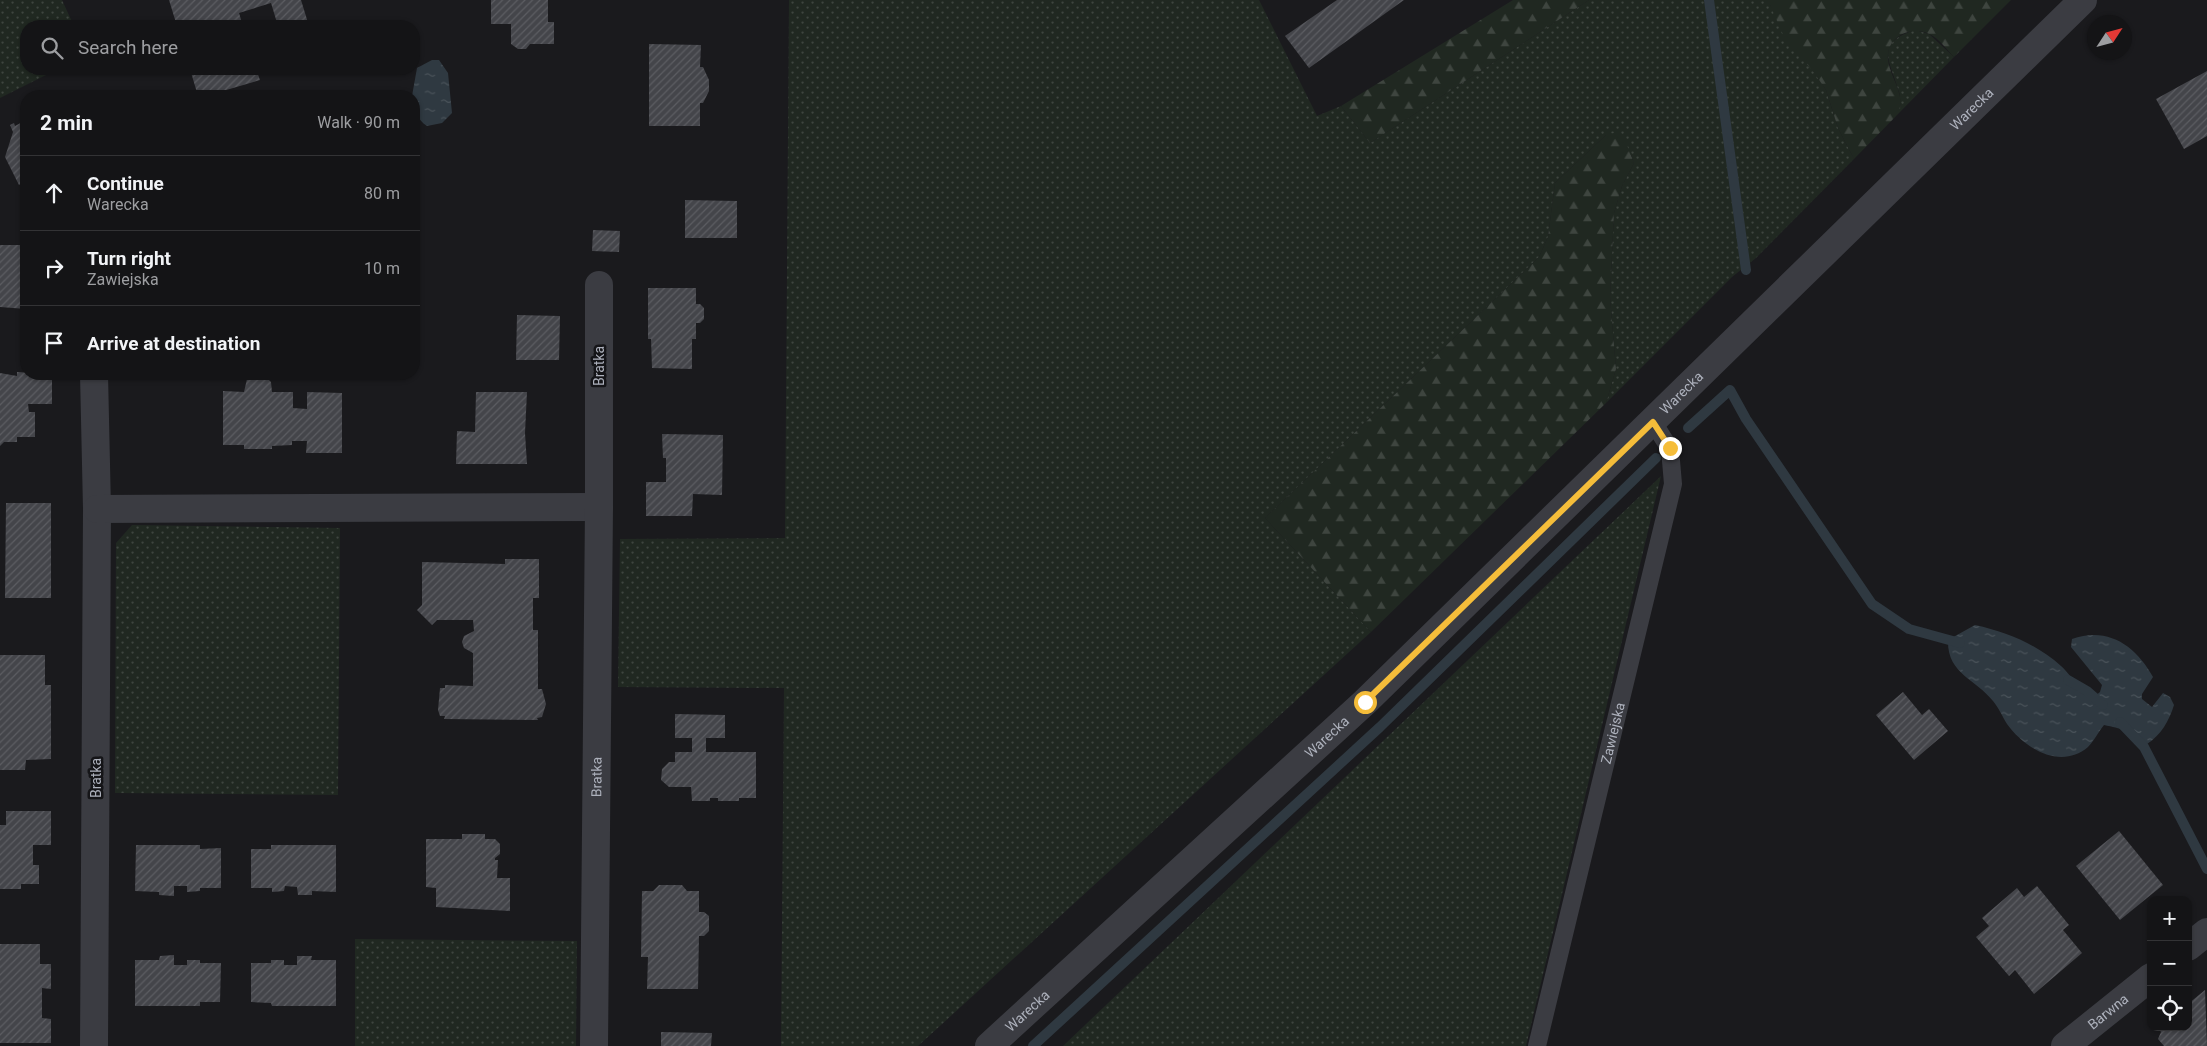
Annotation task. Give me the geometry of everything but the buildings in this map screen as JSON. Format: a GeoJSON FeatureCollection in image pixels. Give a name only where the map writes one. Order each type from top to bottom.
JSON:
{"type":"FeatureCollection","features":[{"type":"Feature","properties":{"kind":"street","name":"Warecka"},"geometry":{"type":"LineString","coordinates":[[989,1046],[1365,702],[2083,0]]}},
{"type":"Feature","properties":{"kind":"street","name":"Bratka"},"geometry":{"type":"LineString","coordinates":[[594,1046],[599,285]]}},
{"type":"Feature","properties":{"kind":"street","name":"Bratka"},"geometry":{"type":"LineString","coordinates":[[94,380],[97,509],[94,1046]]}},
{"type":"Feature","properties":{"kind":"street"},"geometry":{"type":"LineString","coordinates":[[97,509],[599,507]]}},
{"type":"Feature","properties":{"kind":"street"},"geometry":{"type":"LineString","coordinates":[[2192,944],[2207,932]]}},
{"type":"Feature","properties":{"kind":"street","name":"Barwna"},"geometry":{"type":"LineString","coordinates":[[2065,1046],[2147,980]]}},
{"type":"Feature","properties":{"kind":"lane","name":"Zawiejska"},"geometry":{"type":"LineString","coordinates":[[1536,1046],[1673,484],[1670,448],[1653,422]]}},
{"type":"Feature","properties":{"kind":"green space"},"geometry":{"type":"Polygon","coordinates":[[[0,0],[62,0],[71,20],[20,20],[20,75],[46,75],[0,98],[0,0]]]}},
{"type":"Feature","properties":{"kind":"green space"},"geometry":{"type":"Polygon","coordinates":[[[789,0],[1259,0],[1317,116],[1341,106],[1370,143],[1589,0],[1770,0],[1770,5],[1826,90],[1838,128],[1854,159],[1756,258],[1732,277],[1606,403],[1616,369],[1610,297],[1614,213],[1622,186],[1634,163],[1631,155],[1606,135],[1555,183],[1548,237],[1539,257],[1265,518],[1371,632],[918,1046],[781,1046],[784,688],[618,687],[620,539],[785,538],[789,0]]]}},
{"type":"Feature","properties":{"kind":"green space"},"geometry":{"type":"Polygon","coordinates":[[[1513,0],[1589,0],[1370,143],[1341,106],[1513,0]]]}},
{"type":"Feature","properties":{"kind":"green space"},"geometry":{"type":"Polygon","coordinates":[[[1770,0],[2011,0],[1954,57],[1943,44],[1929,34],[1914,31],[1907,32],[1895,39],[1888,52],[1888,59],[1900,95],[1900,112],[1854,159],[1838,128],[1826,90],[1813,71],[1785,39],[1770,5],[1770,0]]]}},
{"type":"Feature","properties":{"kind":"green space"},"geometry":{"type":"Polygon","coordinates":[[[1915,30],[1929,34],[1954,57],[1900,112],[1900,94],[1889,63],[1889,47],[1902,35],[1915,30]]]}},
{"type":"Feature","properties":{"kind":"green space"},"geometry":{"type":"Polygon","coordinates":[[[1618,132],[1623,135],[1634,163],[1622,186],[1614,213],[1610,297],[1616,369],[1606,403],[1371,632],[1265,518],[1539,257],[1548,237],[1555,183],[1606,135],[1618,132]]]}},
{"type":"Feature","properties":{"kind":"green space"},"geometry":{"type":"Polygon","coordinates":[[[1661,476],[1526,1046],[1063,1046],[1661,476]]]}},
{"type":"Feature","properties":{"kind":"green space"},"geometry":{"type":"Polygon","coordinates":[[[132,525],[340,528],[338,795],[115,793],[116,543],[132,525]]]}},
{"type":"Feature","properties":{"kind":"green space"},"geometry":{"type":"Polygon","coordinates":[[[355,939],[577,941],[576,1046],[355,1046],[355,939]]]}},
{"type":"Feature","properties":{"kind":"water"},"geometry":{"type":"Polygon","coordinates":[[[432,60],[439,60],[448,73],[452,113],[442,123],[427,126],[420,119],[420,90],[413,90],[416,75],[420,75],[420,66],[432,60]]]}},
{"type":"Feature","properties":{"kind":"water"},"geometry":{"type":"Polygon","coordinates":[[[1975,625],[2010,635],[2042,651],[2061,666],[2084,692],[2094,697],[2100,692],[2102,685],[2071,647],[2072,639],[2097,635],[2109,637],[2120,642],[2138,656],[2153,677],[2142,694],[2142,699],[2152,707],[2163,693],[2170,697],[2174,705],[2170,717],[2160,732],[2147,744],[2141,744],[2124,730],[2104,725],[2093,742],[2078,754],[2066,757],[2044,754],[2023,741],[2015,733],[1986,693],[1964,675],[1952,661],[1948,640],[1975,625]]]}},
{"type":"Feature","properties":{"kind":"waterway"},"geometry":{"type":"LineString","coordinates":[[1709,0],[1746,270]]}},
{"type":"Feature","properties":{"kind":"waterway"},"geometry":{"type":"LineString","coordinates":[[1688,428],[1730,390],[1746,419],[1872,604],[1909,629],[1960,643]]}},
{"type":"Feature","properties":{"kind":"waterway"},"geometry":{"type":"LineString","coordinates":[[1033,1046],[1380,727],[1656,458]]}},
{"type":"Feature","properties":{"kind":"waterway"},"geometry":{"type":"LineString","coordinates":[[2068,680],[2087,691],[2103,705]]}},
{"type":"Feature","properties":{"kind":"waterway"},"geometry":{"type":"LineString","coordinates":[[2120,722],[2144,747],[2207,869]]}},
{"type":"Feature","properties":{"kind":"route"},"geometry":{"type":"LineString","coordinates":[[1365,702],[1653,422],[1670,448]]}}]}
